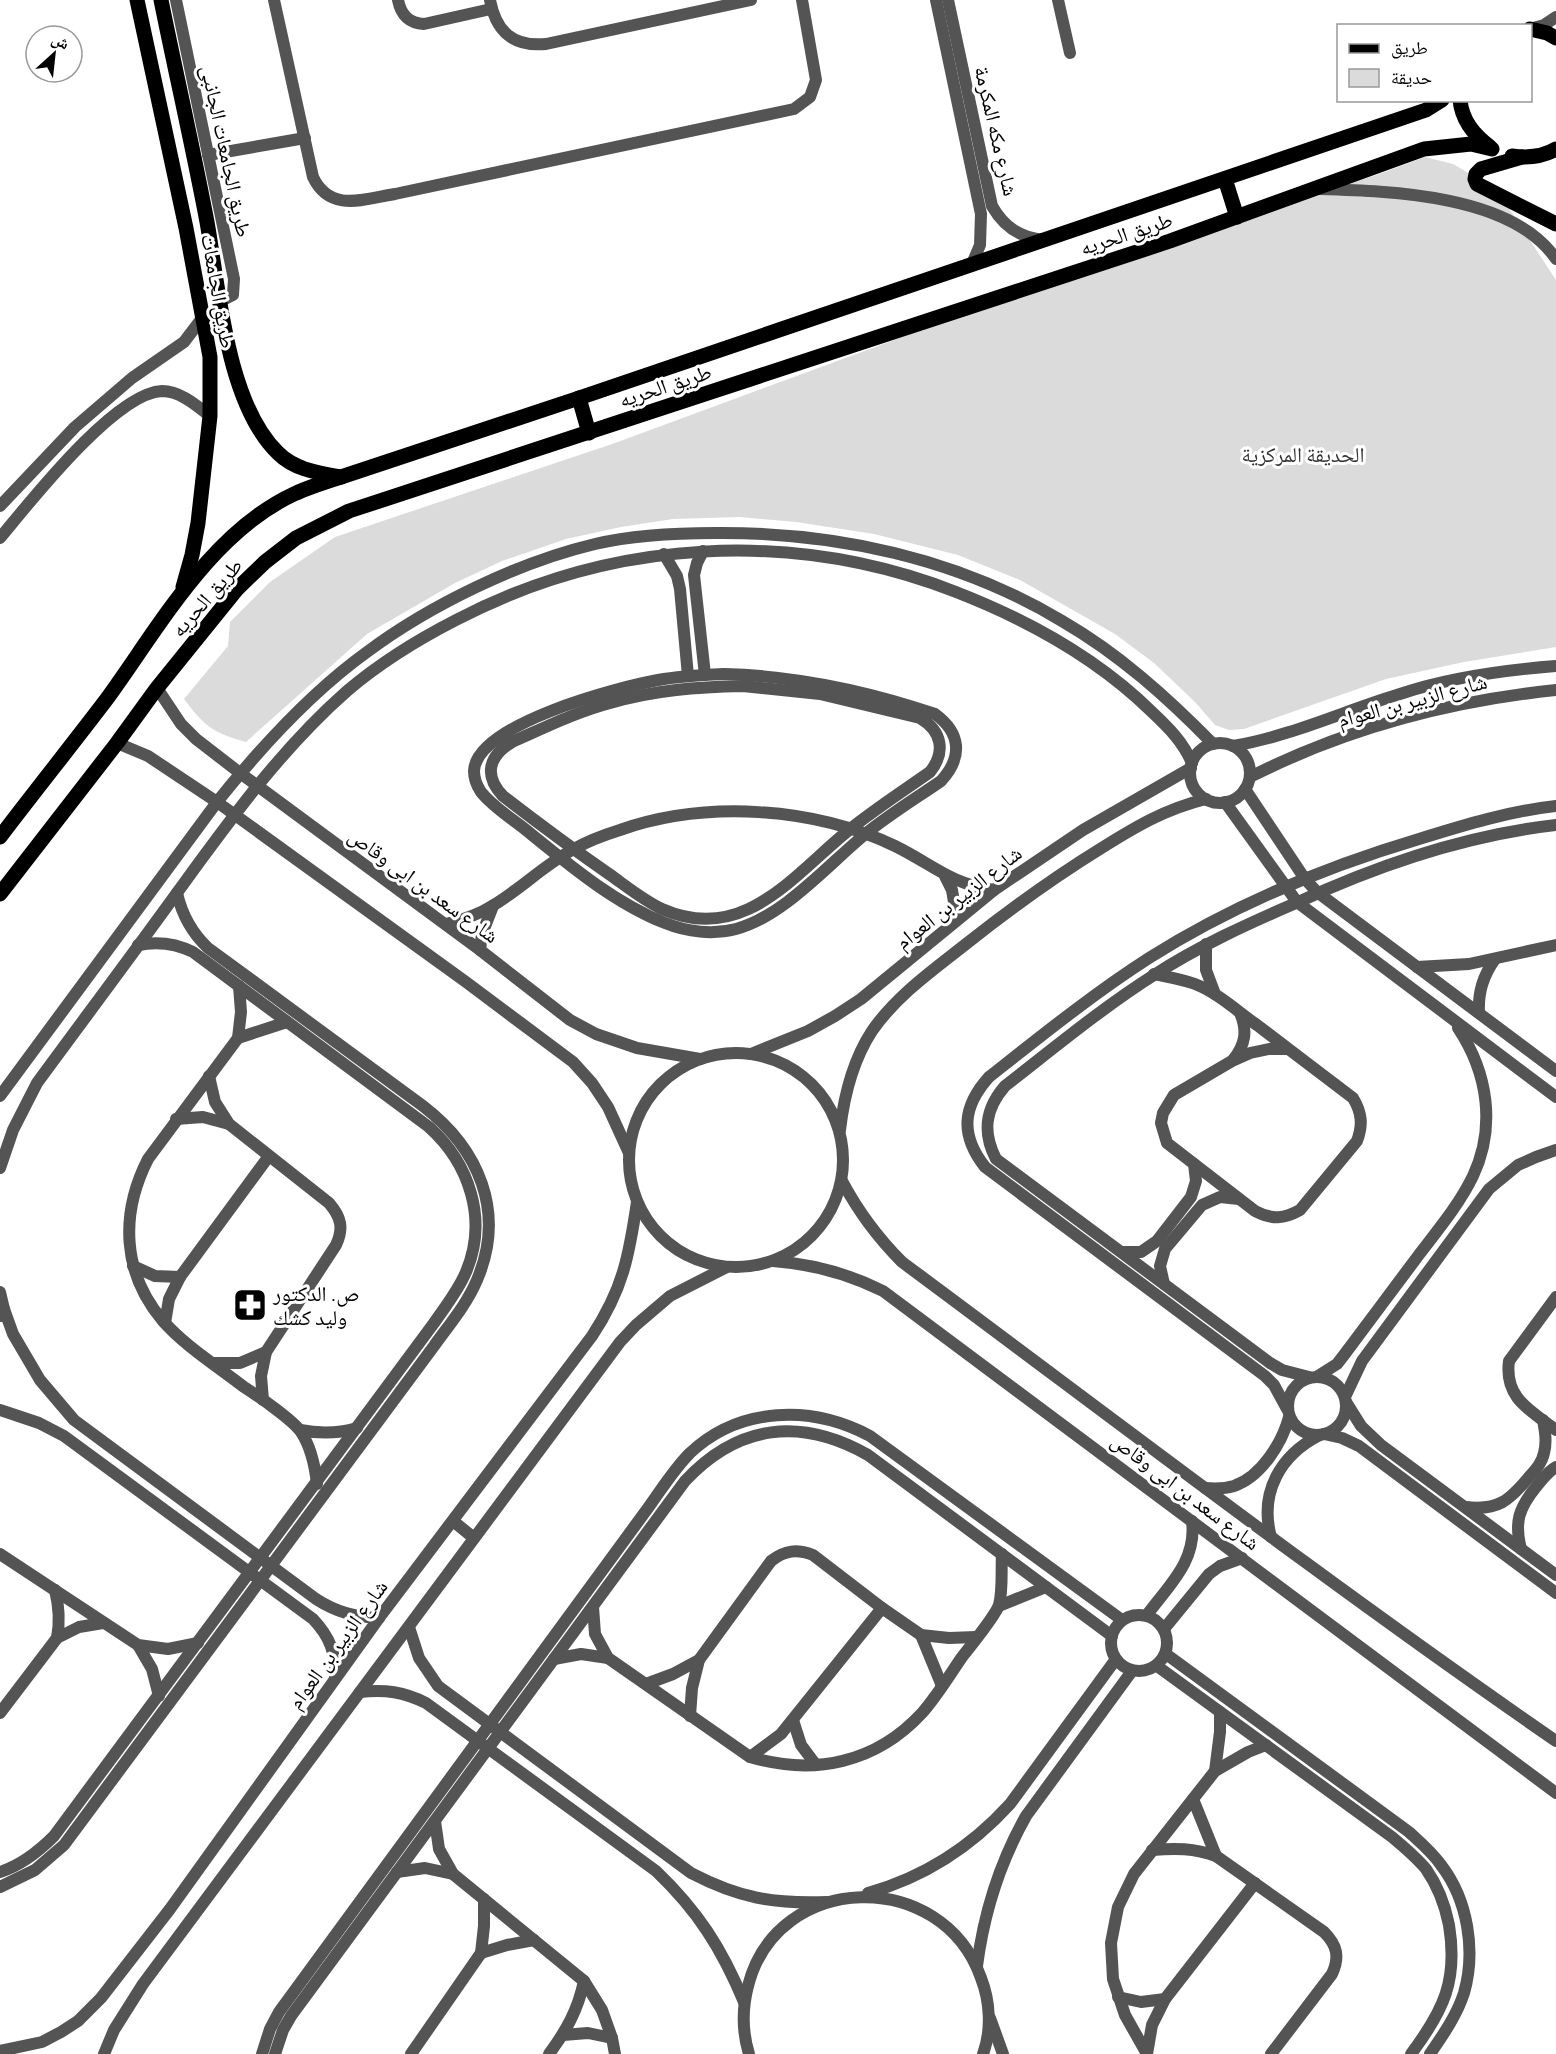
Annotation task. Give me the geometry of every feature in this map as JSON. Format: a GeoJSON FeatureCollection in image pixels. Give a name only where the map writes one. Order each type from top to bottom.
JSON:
{"type":"FeatureCollection","features":[{"type":"Feature","properties":{"kind":"main road","name":"طريق الجامعات"},"geometry":{"type":"LineString","coordinates":[[137,0],[210,357],[210,416],[198,523],[181,593]]}},
{"type":"Feature","properties":{"kind":"main road","name":"طريق الجامعات"},"geometry":{"type":"LineString","coordinates":[[160,0],[207,221],[219,302],[234,365],[244,395],[258,426],[279,454],[308,471],[341,477]]}},
{"type":"Feature","properties":{"kind":"main road"},"geometry":{"type":"LineString","coordinates":[[1532,29],[1556,38]]}},
{"type":"Feature","properties":{"kind":"main road","name":"طريق الحريه"},"geometry":{"type":"LineString","coordinates":[[0,837],[106,699],[181,593],[227,543],[293,494],[1225,179],[1426,110],[1439,102]]}},
{"type":"Feature","properties":{"kind":"main road"},"geometry":{"type":"LineString","coordinates":[[1461,102],[1468,124],[1478,138],[1492,149]]}},
{"type":"Feature","properties":{"kind":"main road","name":"طريق الحريه"},"geometry":{"type":"LineString","coordinates":[[0,894],[157,688],[250,575],[280,549],[313,528],[349,511],[933,320],[1236,217],[1424,149],[1471,144],[1522,157]]}},
{"type":"Feature","properties":{"kind":"main road"},"geometry":{"type":"LineString","coordinates":[[1555,151],[1538,156],[1522,157],[1481,169],[1475,178],[1477,183],[1556,224]]}},
{"type":"Feature","properties":{"kind":"main road"},"geometry":{"type":"LineString","coordinates":[[193,158],[208,155]]}},
{"type":"Feature","properties":{"kind":"main road"},"geometry":{"type":"LineString","coordinates":[[1225,179],[1236,217]]}},
{"type":"Feature","properties":{"kind":"main road"},"geometry":{"type":"LineString","coordinates":[[201,310],[219,302]]}},
{"type":"Feature","properties":{"kind":"main road"},"geometry":{"type":"LineString","coordinates":[[579,398],[589,433]]}},
{"type":"Feature","properties":{"kind":"street","name":"طريق الجامعات الجانبى"},"geometry":{"type":"LineString","coordinates":[[176,0],[235,285],[232,295],[219,302]]}},
{"type":"Feature","properties":{"kind":"street"},"geometry":{"type":"LineString","coordinates":[[274,0],[313,177],[318,187],[334,200],[355,200],[395,194],[794,108],[810,98],[816,80],[802,0]]}},
{"type":"Feature","properties":{"kind":"street"},"geometry":{"type":"LineString","coordinates":[[398,0],[403,15],[416,23],[424,24],[490,4],[496,22],[506,34],[518,42],[532,45],[546,44],[751,0]]}},
{"type":"Feature","properties":{"kind":"street","name":"شارع مكه المكرمة"},"geometry":{"type":"LineString","coordinates":[[936,0],[974,156],[993,206],[1013,231],[1023,236],[1045,240]]}},
{"type":"Feature","properties":{"kind":"street","name":"شارع مكه المكرمة"},"geometry":{"type":"LineString","coordinates":[[948,0],[974,156],[982,225],[980,245],[972,264]]}},
{"type":"Feature","properties":{"kind":"street"},"geometry":{"type":"LineString","coordinates":[[1058,0],[1070,53]]}},
{"type":"Feature","properties":{"kind":"street"},"geometry":{"type":"LineString","coordinates":[[1532,28],[1544,25],[1556,17]]}},
{"type":"Feature","properties":{"kind":"street"},"geometry":{"type":"LineString","coordinates":[[208,155],[304,138]]}},
{"type":"Feature","properties":{"kind":"street"},"geometry":{"type":"LineString","coordinates":[[1314,189],[1379,191],[1463,204],[1503,219],[1534,236],[1545,244],[1556,259]]}},
{"type":"Feature","properties":{"kind":"street"},"geometry":{"type":"LineString","coordinates":[[0,506],[75,428],[132,378],[184,342],[201,310]]}},
{"type":"Feature","properties":{"kind":"street"},"geometry":{"type":"LineString","coordinates":[[0,538],[87,440],[142,396],[153,392],[176,393],[210,416]]}},
{"type":"Feature","properties":{"kind":"street"},"geometry":{"type":"LineString","coordinates":[[75,428],[87,440]]}},
{"type":"Feature","properties":{"kind":"street"},"geometry":{"type":"LineString","coordinates":[[0,1096],[217,802],[240,773],[307,702],[368,651],[437,609],[511,572],[553,556],[630,538],[689,533],[766,534],[833,540],[909,556],[974,577],[1036,607],[1103,647],[1157,689],[1213,744]]}},
{"type":"Feature","properties":{"kind":"street"},"geometry":{"type":"LineString","coordinates":[[703,550],[696,563],[694,576],[705,675]]}},
{"type":"Feature","properties":{"kind":"street"},"geometry":{"type":"LineString","coordinates":[[0,1168],[13,1130],[37,1083],[256,785],[344,693],[369,672],[424,636],[482,606],[543,581],[606,564],[703,550],[790,554],[851,562],[912,577],[1003,610],[1063,642],[1119,682],[1179,738],[1191,766],[1193,786],[1206,799],[1224,802],[1236,798],[1247,783]]}},
{"type":"Feature","properties":{"kind":"street"},"geometry":{"type":"LineString","coordinates":[[664,554],[675,571],[680,589],[688,675]]}},
{"type":"Feature","properties":{"kind":"street","name":"شارع الزبير بن العوام"},"geometry":{"type":"LineString","coordinates":[[1233,746],[1264,740],[1417,689],[1496,672],[1556,666]]}},
{"type":"Feature","properties":{"kind":"street"},"geometry":{"type":"LineString","coordinates":[[705,675],[688,675],[632,685],[578,701],[554,717],[502,748],[494,756],[491,778],[495,788],[573,849],[656,906],[679,915],[712,918],[744,912],[773,896],[850,829],[930,772],[937,763],[940,742],[936,732],[920,718],[821,689],[743,686],[682,689],[636,696],[554,717],[498,737],[479,756],[474,771],[480,791],[492,804],[561,858],[629,906],[681,929],[716,932],[751,924],[767,916],[865,834],[941,781],[950,771],[955,759],[956,746],[953,733],[935,714],[774,677],[705,675]]}},
{"type":"Feature","properties":{"kind":"street","name":"شارع سعد بن ابى وقاص"},"geometry":{"type":"LineString","coordinates":[[157,688],[181,723],[196,739],[446,924],[570,1020],[596,1034],[637,1048],[700,1059]]}},
{"type":"Feature","properties":{"kind":"street","name":"شارع الزبير بن العوام"},"geometry":{"type":"LineString","coordinates":[[1247,783],[1314,748],[1383,724],[1493,698],[1556,690]]}},
{"type":"Feature","properties":{"kind":"street"},"geometry":{"type":"LineString","coordinates":[[117,743],[148,756],[217,802],[573,1062],[592,1083],[608,1107],[629,1153]]}},
{"type":"Feature","properties":{"kind":"street"},"geometry":{"type":"LineString","coordinates":[[1191,766],[1200,751],[1213,744],[1233,746],[1246,759],[1247,783],[1305,879],[1317,892],[1556,1071]]}},
{"type":"Feature","properties":{"kind":"street","name":"شارع الزبير بن العوام"},"geometry":{"type":"LineString","coordinates":[[750,1054],[808,1031],[835,1016],[861,999],[994,890],[1083,830],[1191,766]]}},
{"type":"Feature","properties":{"kind":"street","name":"شارع الزبير بن العوام"},"geometry":{"type":"LineString","coordinates":[[840,1131],[847,1090],[861,1051],[886,1013],[904,996],[944,961],[1037,889],[1152,818],[1178,806],[1206,799]]}},
{"type":"Feature","properties":{"kind":"street"},"geometry":{"type":"LineString","coordinates":[[1224,802],[1297,902],[1556,1097]]}},
{"type":"Feature","properties":{"kind":"street"},"geometry":{"type":"LineString","coordinates":[[1556,806],[1442,832],[1367,856],[1284,887],[1216,920],[1119,978],[997,1070],[978,1089],[970,1105],[967,1121],[969,1138],[975,1154],[985,1167],[1265,1376],[1274,1386],[1298,1429],[1305,1433],[1342,1438],[1359,1446],[1556,1593]]}},
{"type":"Feature","properties":{"kind":"street"},"geometry":{"type":"LineString","coordinates":[[446,924],[462,920],[493,906],[573,849],[614,832],[676,817],[733,812],[792,815],[850,829],[911,855],[945,876],[969,885],[994,890]]}},
{"type":"Feature","properties":{"kind":"street"},"geometry":{"type":"LineString","coordinates":[[1556,825],[1446,847],[1380,867],[1317,892],[1206,944],[1154,974],[1095,1015],[1005,1086],[996,1096],[987,1121],[990,1147],[996,1159],[1270,1363],[1282,1370],[1313,1377],[1325,1377],[1337,1385],[1361,1426],[1371,1436],[1556,1575]]}},
{"type":"Feature","properties":{"kind":"street"},"geometry":{"type":"LineString","coordinates":[[945,876],[956,905],[957,920]]}},
{"type":"Feature","properties":{"kind":"street"},"geometry":{"type":"LineString","coordinates":[[177,893],[187,923],[207,948],[440,1137],[459,1161],[474,1204],[476,1221],[472,1255],[458,1287],[317,1484],[266,1562]]}},
{"type":"Feature","properties":{"kind":"street"},"geometry":{"type":"LineString","coordinates":[[480,950],[482,934],[493,906]]}},
{"type":"Feature","properties":{"kind":"street"},"geometry":{"type":"LineString","coordinates":[[0,1887],[18,1880],[51,1858],[64,1845],[266,1562],[434,1346],[477,1282],[486,1250],[488,1217],[482,1184],[459,1140],[437,1117],[329,1045],[287,1022],[193,952],[182,946],[159,942],[138,945]]}},
{"type":"Feature","properties":{"kind":"street"},"geometry":{"type":"LineString","coordinates":[[1206,944],[1206,970],[1215,994]]}},
{"type":"Feature","properties":{"kind":"street"},"geometry":{"type":"LineString","coordinates":[[1417,967],[1443,967],[1495,959],[1556,945]]}},
{"type":"Feature","properties":{"kind":"street"},"geometry":{"type":"LineString","coordinates":[[1479,1013],[1483,979],[1495,959]]}},
{"type":"Feature","properties":{"kind":"street"},"geometry":{"type":"LineString","coordinates":[[1154,974],[1186,981],[1215,994],[1240,1013],[1288,1049],[1353,1098],[1359,1108],[1362,1119],[1357,1141],[1300,1210],[1290,1216],[1266,1217],[1167,1143],[1161,1123],[1163,1113],[1174,1095],[1232,1061],[1250,1053],[1269,1049],[1288,1049]]}},
{"type":"Feature","properties":{"kind":"street"},"geometry":{"type":"LineString","coordinates":[[240,986],[241,1012],[238,1038],[148,1159],[133,1193],[128,1229],[133,1266],[146,1296],[165,1323],[212,1363],[300,1430],[310,1450],[317,1484]]}},
{"type":"Feature","properties":{"kind":"street"},"geometry":{"type":"LineString","coordinates":[[1232,1061],[1245,1038],[1245,1024],[1240,1013]]}},
{"type":"Feature","properties":{"kind":"street"},"geometry":{"type":"LineString","coordinates":[[1205,1488],[1219,1489],[1233,1486],[1246,1480],[1257,1471],[1279,1442],[1288,1413],[1290,1392],[1302,1380],[1313,1377],[1337,1364],[1462,1194],[1479,1161],[1486,1124],[1484,1087],[1472,1052],[1453,1020]]}},
{"type":"Feature","properties":{"kind":"street"},"geometry":{"type":"LineString","coordinates":[[238,1038],[287,1022]]}},
{"type":"Feature","properties":{"kind":"street"},"geometry":{"type":"LineString","coordinates":[[725,1054],[750,1054],[774,1060],[796,1071],[815,1088],[830,1108],[840,1131],[844,1156],[842,1181],[829,1215],[805,1243],[790,1254],[773,1262],[750,1267],[727,1267],[704,1263],[683,1253],[664,1240],[649,1222],[638,1202],[630,1178],[629,1153],[633,1129],[648,1099],[658,1086],[678,1070],[700,1059],[725,1054]]}},
{"type":"Feature","properties":{"kind":"street"},"geometry":{"type":"LineString","coordinates":[[209,1076],[215,1102],[229,1124],[329,1203],[337,1212],[341,1224],[341,1235],[336,1245],[266,1352],[261,1376],[263,1400]]}},
{"type":"Feature","properties":{"kind":"street"},"geometry":{"type":"LineString","coordinates":[[176,1119],[203,1117],[229,1124]]}},
{"type":"Feature","properties":{"kind":"street"},"geometry":{"type":"LineString","coordinates":[[1271,1537],[1266,1508],[1273,1480],[1293,1454],[1310,1440],[1332,1431],[1343,1419],[1345,1400],[1362,1360],[1483,1197],[1503,1176],[1518,1166],[1556,1150]]}},
{"type":"Feature","properties":{"kind":"street"},"geometry":{"type":"LineString","coordinates":[[165,1323],[169,1299],[180,1277],[269,1156]]}},
{"type":"Feature","properties":{"kind":"street"},"geometry":{"type":"LineString","coordinates":[[1164,1284],[1161,1275],[1161,1258],[1191,1197],[1196,1181],[1194,1164]]}},
{"type":"Feature","properties":{"kind":"street","name":"شارع سعد بن ابى وقاص"},"geometry":{"type":"LineString","coordinates":[[842,1181],[868,1224],[902,1262],[1271,1537],[1475,1686],[1556,1741]]}},
{"type":"Feature","properties":{"kind":"street"},"geometry":{"type":"LineString","coordinates":[[1122,1252],[1141,1252],[1150,1248],[1211,1199],[1220,1197],[1239,1199]]}},
{"type":"Feature","properties":{"kind":"street","name":"شارع الزبير بن العوام"},"geometry":{"type":"LineString","coordinates":[[0,2051],[42,2042],[78,2021],[100,1998],[170,1909],[379,1618],[606,1315],[625,1271],[638,1202]]}},
{"type":"Feature","properties":{"kind":"street"},"geometry":{"type":"LineString","coordinates":[[1053,1218],[1061,1207]]}},
{"type":"Feature","properties":{"kind":"street","name":"شارع سعد بن ابى وقاص"},"geometry":{"type":"LineString","coordinates":[[773,1262],[819,1266],[883,1291],[1556,1793]]}},
{"type":"Feature","properties":{"kind":"street"},"geometry":{"type":"LineString","coordinates":[[133,1266],[155,1276],[180,1277]]}},
{"type":"Feature","properties":{"kind":"street"},"geometry":{"type":"LineString","coordinates":[[104,2054],[114,2030],[131,2001],[188,1922],[620,1342],[636,1324],[670,1296],[727,1267]]}},
{"type":"Feature","properties":{"kind":"street"},"geometry":{"type":"LineString","coordinates":[[0,1292],[2,1314],[13,1334],[35,1372],[56,1401],[74,1420],[327,1606],[352,1616],[379,1618]]}},
{"type":"Feature","properties":{"kind":"street"},"geometry":{"type":"LineString","coordinates":[[1556,1297],[1509,1361],[1508,1373],[1509,1384],[1514,1395],[1556,1430]]}},
{"type":"Feature","properties":{"kind":"street"},"geometry":{"type":"LineString","coordinates":[[212,1363],[240,1363],[266,1352]]}},
{"type":"Feature","properties":{"kind":"street"},"geometry":{"type":"LineString","coordinates":[[0,1410],[39,1423],[64,1436],[313,1619],[324,1631],[334,1654],[335,1678]]}},
{"type":"Feature","properties":{"kind":"street"},"geometry":{"type":"LineString","coordinates":[[262,2054],[270,2029],[279,2012],[477,1741],[689,1454],[717,1433],[768,1416],[803,1414],[846,1424],[870,1436],[1122,1620]]}},
{"type":"Feature","properties":{"kind":"street"},"geometry":{"type":"LineString","coordinates":[[1521,1549],[1518,1537],[1520,1513],[1544,1454],[1544,1420]]}},
{"type":"Feature","properties":{"kind":"street"},"geometry":{"type":"LineString","coordinates":[[300,1430],[334,1433],[357,1428]]}},
{"type":"Feature","properties":{"kind":"street"},"geometry":{"type":"LineString","coordinates":[[275,2054],[291,2016],[679,1488],[696,1468],[740,1440],[774,1432],[799,1431],[823,1435],[847,1443],[868,1455],[1112,1636]]}},
{"type":"Feature","properties":{"kind":"street"},"geometry":{"type":"LineString","coordinates":[[1465,1507],[1478,1509],[1504,1503],[1556,1467]]}},
{"type":"Feature","properties":{"kind":"street"},"geometry":{"type":"LineString","coordinates":[[453,1521],[474,1538]]}},
{"type":"Feature","properties":{"kind":"street"},"geometry":{"type":"LineString","coordinates":[[1147,1616],[1187,1561],[1192,1547],[1192,1521]]}},
{"type":"Feature","properties":{"kind":"street"},"geometry":{"type":"LineString","coordinates":[[690,1716],[692,1688],[699,1660],[771,1561],[786,1552],[804,1552],[813,1556],[921,1635],[949,1638],[976,1637]]}},
{"type":"Feature","properties":{"kind":"street"},"geometry":{"type":"LineString","coordinates":[[0,1554],[138,1646],[152,1670],[159,1696]]}},
{"type":"Feature","properties":{"kind":"street"},"geometry":{"type":"LineString","coordinates":[[999,1606],[1002,1554]]}},
{"type":"Feature","properties":{"kind":"street"},"geometry":{"type":"LineString","coordinates":[[1164,1629],[1209,1574],[1220,1566],[1242,1558]]}},
{"type":"Feature","properties":{"kind":"street"},"geometry":{"type":"LineString","coordinates":[[0,1872],[23,1862],[54,1836],[198,1643],[255,1577]]}},
{"type":"Feature","properties":{"kind":"street"},"geometry":{"type":"LineString","coordinates":[[554,1659],[581,1654],[608,1658],[750,1757],[783,1765],[816,1765],[848,1760],[892,1739],[923,1712],[999,1606],[1046,1587]]}},
{"type":"Feature","properties":{"kind":"street"},"geometry":{"type":"LineString","coordinates":[[55,1590],[59,1618],[57,1638]]}},
{"type":"Feature","properties":{"kind":"street"},"geometry":{"type":"LineString","coordinates":[[593,1607],[595,1634],[608,1658]]}},
{"type":"Feature","properties":{"kind":"street"},"geometry":{"type":"LineString","coordinates":[[750,1757],[781,1734],[882,1608]]}},
{"type":"Feature","properties":{"kind":"street"},"geometry":{"type":"LineString","coordinates":[[1138,1614],[1147,1616],[1160,1623],[1164,1629],[1167,1637],[1166,1654],[1157,1666],[1141,1672],[1132,1671],[1123,1667],[1112,1652],[1112,1636],[1122,1620],[1138,1614]]}},
{"type":"Feature","properties":{"kind":"street"},"geometry":{"type":"LineString","coordinates":[[0,1713],[57,1638],[79,1627],[103,1623]]}},
{"type":"Feature","properties":{"kind":"street"},"geometry":{"type":"LineString","coordinates":[[409,1626],[419,1658],[432,1679],[451,1697],[691,1873],[716,1886],[770,1901],[827,1902]]}},
{"type":"Feature","properties":{"kind":"street"},"geometry":{"type":"LineString","coordinates":[[921,1635],[942,1686]]}},
{"type":"Feature","properties":{"kind":"street"},"geometry":{"type":"LineString","coordinates":[[138,1646],[168,1649],[198,1643]]}},
{"type":"Feature","properties":{"kind":"street"},"geometry":{"type":"LineString","coordinates":[[1166,1654],[1409,1832],[1442,1865],[1453,1883],[1464,1911],[1468,1934],[1468,1974],[1454,2018],[1430,2054]]}},
{"type":"Feature","properties":{"kind":"street"},"geometry":{"type":"LineString","coordinates":[[749,2054],[744,2032],[744,2002],[751,1975],[769,1944],[781,1930],[802,1913],[827,1902],[904,1881],[928,1870],[958,1851],[992,1823],[1010,1804],[1116,1659]]}},
{"type":"Feature","properties":{"kind":"street"},"geometry":{"type":"LineString","coordinates":[[646,1684],[673,1674],[699,1660]]}},
{"type":"Feature","properties":{"kind":"street"},"geometry":{"type":"LineString","coordinates":[[1157,1666],[1392,1837],[1426,1870],[1439,1891],[1446,1909],[1453,1962],[1444,2001],[1412,2054]]}},
{"type":"Feature","properties":{"kind":"street"},"geometry":{"type":"LineString","coordinates":[[977,1966],[990,1899],[1005,1856],[1015,1836],[1033,1806],[1132,1671]]}},
{"type":"Feature","properties":{"kind":"street"},"geometry":{"type":"LineString","coordinates":[[360,1692],[388,1690],[426,1703],[656,1871],[681,1894],[694,1910],[723,1955],[744,2002]]}},
{"type":"Feature","properties":{"kind":"street"},"geometry":{"type":"LineString","coordinates":[[1215,1771],[1219,1752],[1220,1712]]}},
{"type":"Feature","properties":{"kind":"street"},"geometry":{"type":"LineString","coordinates":[[793,1720],[801,1745],[816,1765]]}},
{"type":"Feature","properties":{"kind":"street"},"geometry":{"type":"LineString","coordinates":[[1147,2054],[1125,2015],[1118,1996],[1111,1961],[1113,1924],[1125,1890],[1152,1850],[1215,1771],[1248,1752],[1266,1745]]}},
{"type":"Feature","properties":{"kind":"street"},"geometry":{"type":"LineString","coordinates":[[82,1799],[92,1808]]}},
{"type":"Feature","properties":{"kind":"street"},"geometry":{"type":"LineString","coordinates":[[1193,1799],[1216,1856]]}},
{"type":"Feature","properties":{"kind":"street"},"geometry":{"type":"LineString","coordinates":[[435,1821],[439,1849],[453,1874],[584,1981],[602,2010],[615,2054]]}},
{"type":"Feature","properties":{"kind":"street"},"geometry":{"type":"LineString","coordinates":[[1152,1850],[1185,1848],[1216,1856],[1324,1932],[1333,1941],[1337,1953],[1332,1974],[1271,2054]]}},
{"type":"Feature","properties":{"kind":"street"},"geometry":{"type":"LineString","coordinates":[[397,1872],[425,1868],[453,1874]]}},
{"type":"Feature","properties":{"kind":"street"},"geometry":{"type":"LineString","coordinates":[[1147,2054],[1152,2025],[1165,1999],[1255,1883]]}},
{"type":"Feature","properties":{"kind":"street"},"geometry":{"type":"LineString","coordinates":[[853,1896],[883,1897],[913,1905],[939,1920],[961,1941],[977,1966],[986,1990],[989,2014],[1003,2054]]}},
{"type":"Feature","properties":{"kind":"street"},"geometry":{"type":"LineString","coordinates":[[411,2054],[481,1953],[484,1899]]}},
{"type":"Feature","properties":{"kind":"street"},"geometry":{"type":"LineString","coordinates":[[170,1909],[188,1922]]}},
{"type":"Feature","properties":{"kind":"street"},"geometry":{"type":"LineString","coordinates":[[481,1953],[507,1945],[534,1941]]}},
{"type":"Feature","properties":{"kind":"street"},"geometry":{"type":"LineString","coordinates":[[549,2054],[563,2035],[577,2009],[584,1981]]}},
{"type":"Feature","properties":{"kind":"street"},"geometry":{"type":"LineString","coordinates":[[1118,1996],[1141,2002],[1165,1999]]}},
{"type":"Feature","properties":{"kind":"street"},"geometry":{"type":"LineString","coordinates":[[983,2054],[986,2047],[989,2014]]}},
{"type":"Feature","properties":{"kind":"street"},"geometry":{"type":"LineString","coordinates":[[563,2035],[588,2033],[612,2038]]}},
{"type":"Feature","properties":{"kind":"green space","name":"الحديقة المركزية"},"geometry":{"type":"Polygon","coordinates":[[[1425,157],[1453,164],[1484,182],[1508,207],[1556,280],[1556,647],[1464,662],[1386,679],[1244,729],[1229,730],[1215,725],[1195,702],[1154,663],[1115,634],[1020,580],[958,555],[874,534],[796,522],[740,517],[673,519],[566,539],[502,561],[455,583],[367,634],[246,742],[217,732],[197,716],[184,699],[228,646],[230,622],[270,582],[335,537],[615,443],[981,308],[1425,157]]]}},
{"type":"Feature","properties":{"kind":"place","name":"ص. الدكتور وليد كشك"},"geometry":{"type":"Point","coordinates":[250,1305]}}]}
